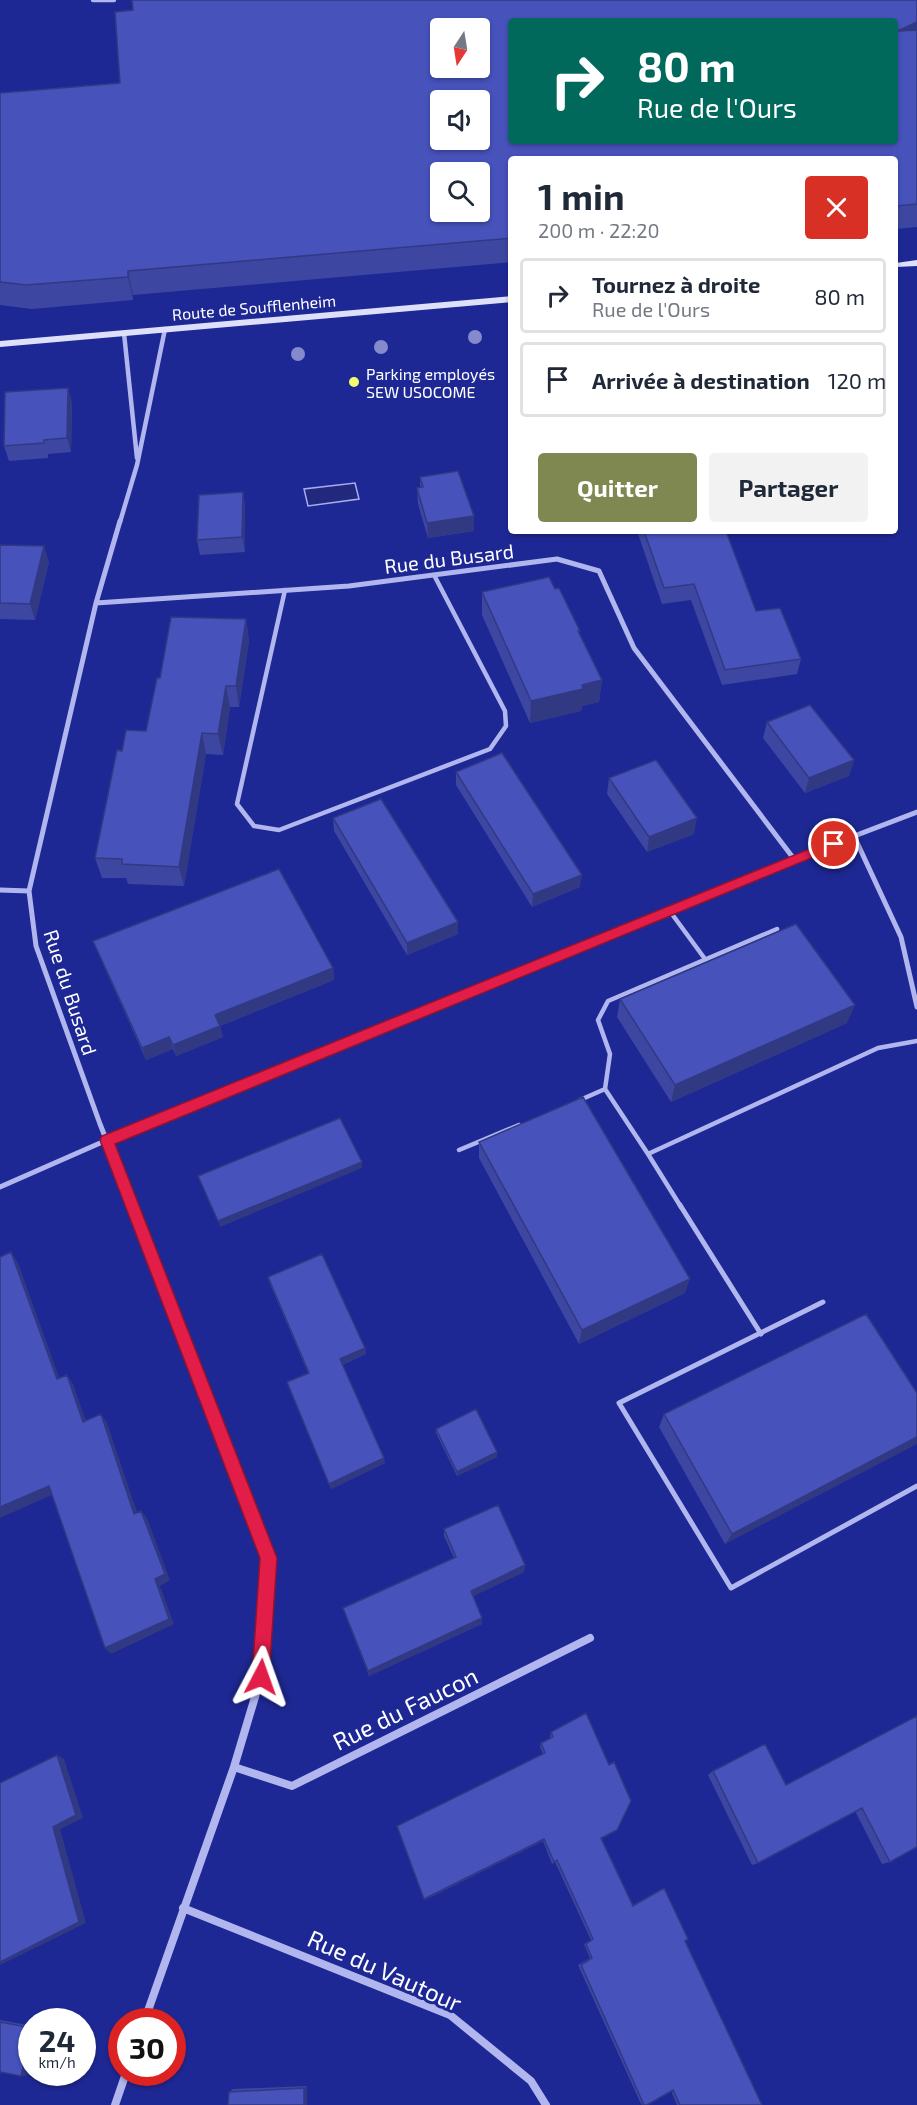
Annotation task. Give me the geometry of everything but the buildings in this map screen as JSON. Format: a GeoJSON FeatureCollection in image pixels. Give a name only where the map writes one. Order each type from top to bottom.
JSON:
{"type":"FeatureCollection","features":[{"type":"Feature","properties":{"kind":"main road"},"geometry":{"type":"LineString","coordinates":[[898,265],[917,263]]}},
{"type":"Feature","properties":{"kind":"main road","name":"Route de Soufflenheim"},"geometry":{"type":"LineString","coordinates":[[0,345],[508,299]]}},
{"type":"Feature","properties":{"kind":"street"},"geometry":{"type":"LineString","coordinates":[[94,1],[114,0]]}},
{"type":"Feature","properties":{"kind":"street","name":"Rue du Busard"},"geometry":{"type":"LineString","coordinates":[[107,1140],[36,946],[29,891],[96,603],[137,465],[165,330]]}},
{"type":"Feature","properties":{"kind":"street","name":"Rue du Busard"},"geometry":{"type":"LineString","coordinates":[[124,333],[137,465]]}},
{"type":"Feature","properties":{"kind":"street","name":"Rue du Busard"},"geometry":{"type":"LineString","coordinates":[[96,603],[349,586],[557,559],[599,571],[634,648],[794,859]]}},
{"type":"Feature","properties":{"kind":"street"},"geometry":{"type":"LineString","coordinates":[[0,1187],[107,1140],[669,910],[917,812]]}},
{"type":"Feature","properties":{"kind":"street"},"geometry":{"type":"LineString","coordinates":[[854,836],[901,937],[917,1007]]}},
{"type":"Feature","properties":{"kind":"street"},"geometry":{"type":"LineString","coordinates":[[0,890],[29,891]]}},
{"type":"Feature","properties":{"kind":"street"},"geometry":{"type":"LineString","coordinates":[[107,1140],[268,1558],[261,1677],[234,1767],[149,2008]]}},
{"type":"Feature","properties":{"kind":"street","name":"Rue du Faucon"},"geometry":{"type":"LineString","coordinates":[[234,1767],[292,1786],[590,1638]]}},
{"type":"Feature","properties":{"kind":"street","name":"Rue du Vautour"},"geometry":{"type":"LineString","coordinates":[[183,1908],[450,2014],[531,2081],[546,2105]]}},
{"type":"Feature","properties":{"kind":"street"},"geometry":{"type":"LineString","coordinates":[[116,2105],[122,2086]]}},
{"type":"Feature","properties":{"kind":"lane"},"geometry":{"type":"LineString","coordinates":[[285,590],[237,804],[254,826],[279,830],[490,749],[506,726],[505,711],[434,575]]}},
{"type":"Feature","properties":{"kind":"lane"},"geometry":{"type":"LineString","coordinates":[[669,910],[705,959]]}},
{"type":"Feature","properties":{"kind":"lane"},"geometry":{"type":"LineString","coordinates":[[761,1334],[605,1089],[610,1054],[598,1020],[608,1000],[777,929]]}},
{"type":"Feature","properties":{"kind":"lane"},"geometry":{"type":"LineString","coordinates":[[648,1155],[878,1048],[917,1041]]}},
{"type":"Feature","properties":{"kind":"lane"},"geometry":{"type":"LineString","coordinates":[[573,1102],[605,1089]]}},
{"type":"Feature","properties":{"kind":"lane"},"geometry":{"type":"LineString","coordinates":[[459,1150],[522,1124]]}},
{"type":"Feature","properties":{"kind":"lane"},"geometry":{"type":"LineString","coordinates":[[823,1302],[619,1404],[731,1588],[917,1486]]}},
{"type":"Feature","properties":{"kind":"shaded area"},"geometry":{"type":"Polygon","coordinates":[[[355,483],[359,499],[308,506],[304,489],[355,483]]]}},
{"type":"Feature","properties":{"kind":"place","name":"Parking employés SEW USOCOME"},"geometry":{"type":"Point","coordinates":[354,382]}},
{"type":"Feature","properties":{"kind":"route"},"geometry":{"type":"LineString","coordinates":[[261,1677],[268,1558],[230,1453],[107,1140],[834,844]]}}]}
